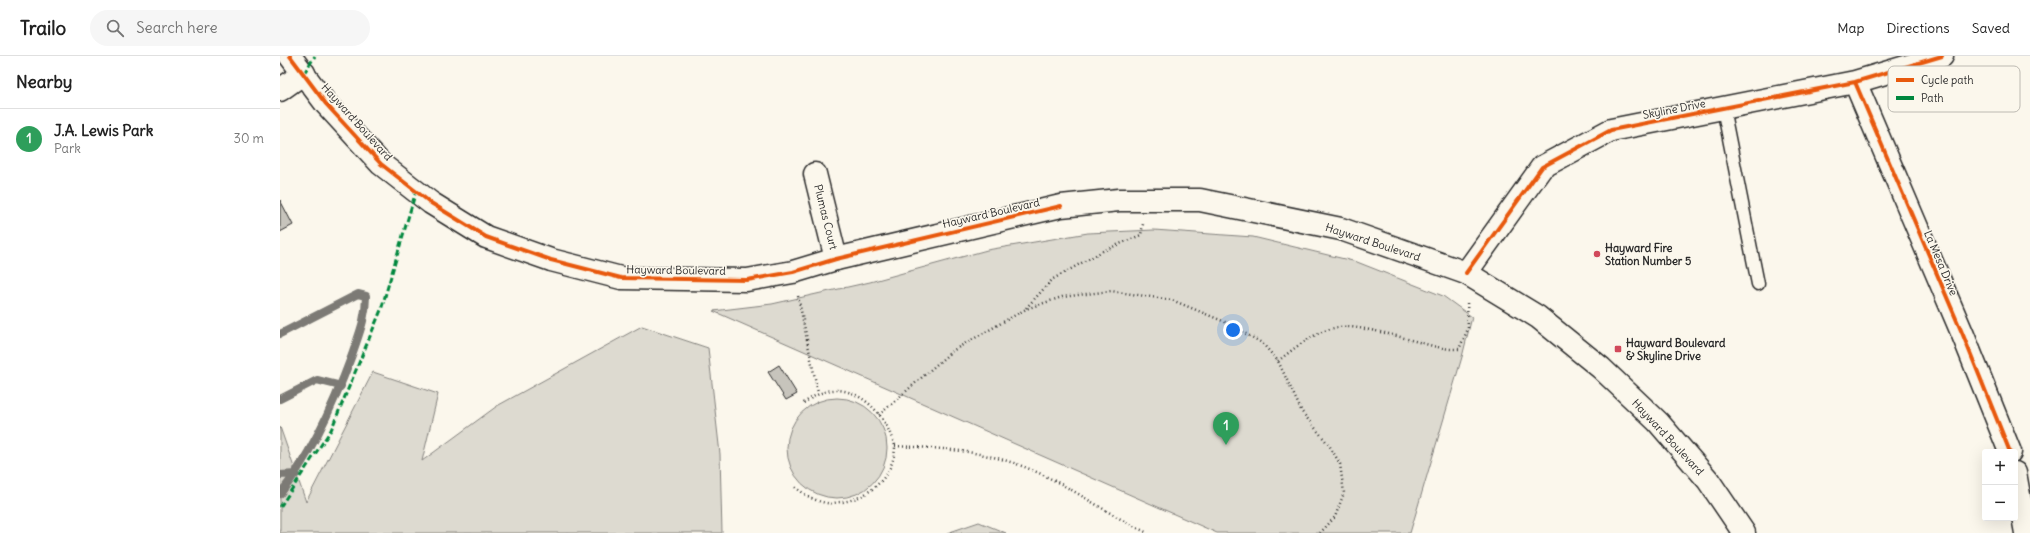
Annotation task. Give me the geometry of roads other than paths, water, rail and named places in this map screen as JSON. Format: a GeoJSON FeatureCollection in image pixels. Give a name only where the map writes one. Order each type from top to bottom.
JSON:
{"type":"FeatureCollection","features":[{"type":"Feature","properties":{"kind":"main road","name":"Hayward Boulevard"},"geometry":{"type":"LineString","coordinates":[[290,56],[302,65],[326,104],[381,164],[431,203],[486,237],[551,260],[621,278],[746,280],[793,272],[836,259],[1061,206],[1119,200],[1200,200],[1341,229],[1466,272],[1538,317],[1601,368],[1658,422],[1708,480],[1744,533]]}},
{"type":"Feature","properties":{"kind":"main road","name":"Skyline Drive"},"geometry":{"type":"LineString","coordinates":[[1909,66],[1942,56]]}},
{"type":"Feature","properties":{"kind":"main road"},"geometry":{"type":"LineString","coordinates":[[280,90],[302,65]]}},
{"type":"Feature","properties":{"kind":"main road","name":"Skyline Drive"},"geometry":{"type":"LineString","coordinates":[[1466,272],[1542,167],[1611,130],[1855,82],[1888,72]]}},
{"type":"Feature","properties":{"kind":"main road","name":"La Mesa Drive"},"geometry":{"type":"LineString","coordinates":[[1855,82],[1963,335],[2009,449]]}},
{"type":"Feature","properties":{"kind":"main road","name":"Plumas Court"},"geometry":{"type":"LineString","coordinates":[[816,174],[836,259]]}},
{"type":"Feature","properties":{"kind":"main road"},"geometry":{"type":"LineString","coordinates":[[2017,485],[2026,533]]}},
{"type":"Feature","properties":{"kind":"lane"},"geometry":{"type":"LineString","coordinates":[[1723,108],[1758,284]]}},
{"type":"Feature","properties":{"kind":"waterway"},"geometry":{"type":"LineString","coordinates":[[280,334],[358,294],[366,296],[362,326],[338,392],[312,445],[292,479],[280,494]]}},
{"type":"Feature","properties":{"kind":"waterway"},"geometry":{"type":"LineString","coordinates":[[280,399],[317,380],[341,386]]}},
{"type":"Feature","properties":{"kind":"waterway"},"geometry":{"type":"LineString","coordinates":[[280,475],[296,474]]}},
{"type":"Feature","properties":{"kind":"place","name":"Hayward Fire Station Number 5"},"geometry":{"type":"Point","coordinates":[1597,254]}},
{"type":"Feature","properties":{"kind":"place","name":"Hayward Boulevard & Skyline Drive"},"geometry":{"type":"Point","coordinates":[1618,349]}},
{"type":"Feature","properties":{"kind":"place","name":"J.A. Lewis Park"},"geometry":{"type":"Point","coordinates":[1226,445]}}]}
